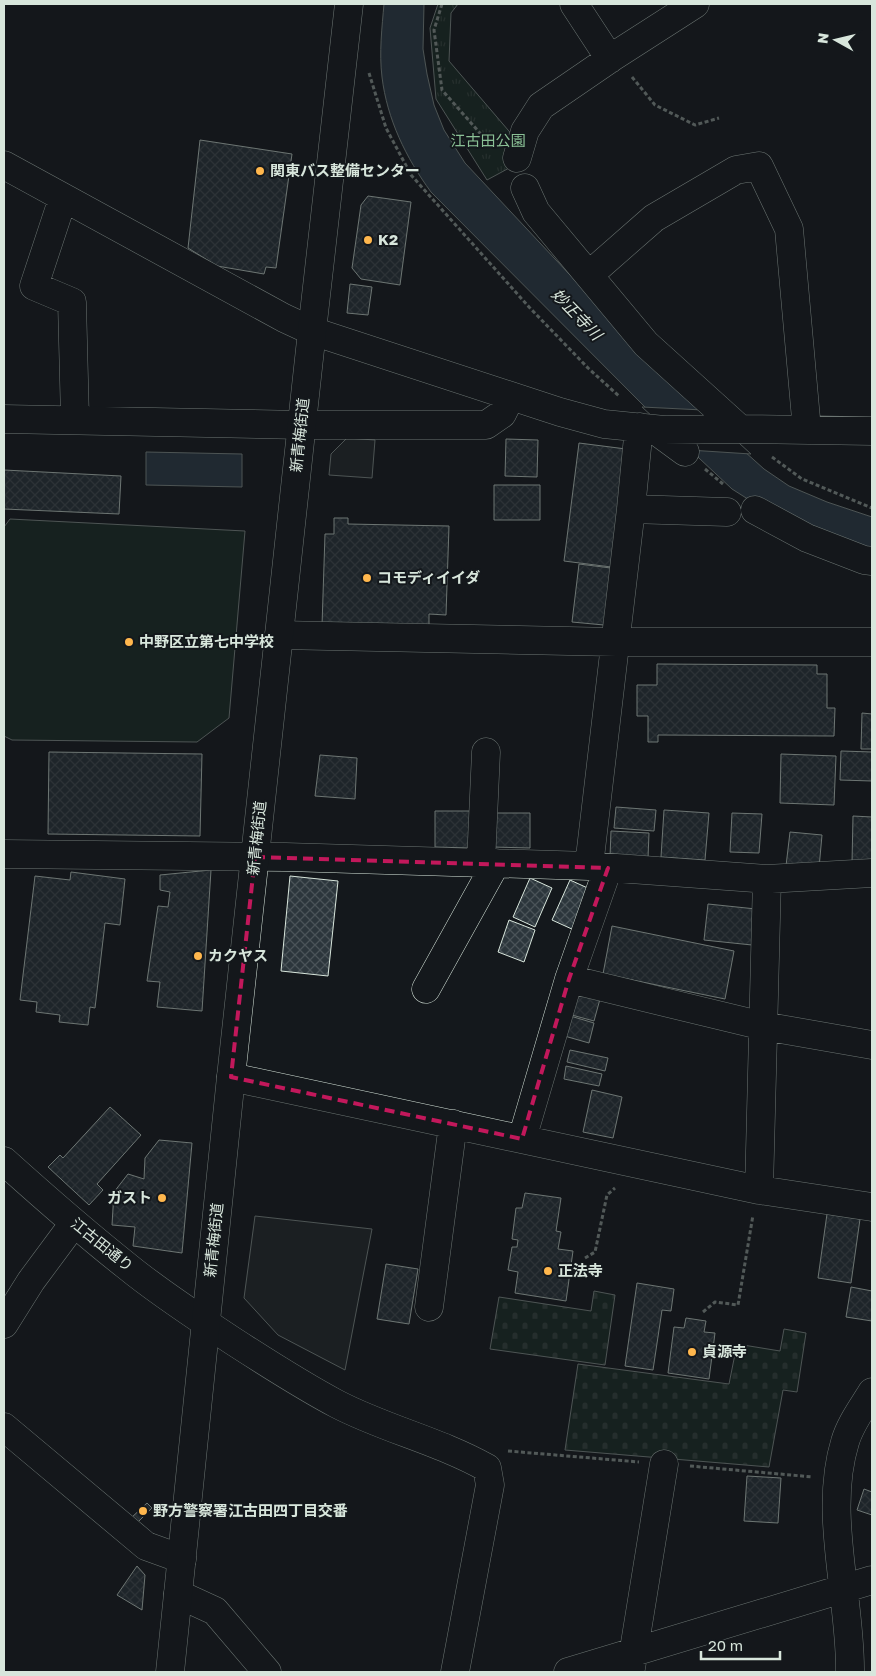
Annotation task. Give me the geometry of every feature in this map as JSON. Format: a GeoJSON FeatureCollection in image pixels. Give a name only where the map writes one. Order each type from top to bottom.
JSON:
{"type":"FeatureCollection","features":[{"type":"Feature","properties":{"kind":"street","name":"新青梅街道"},"geometry":{"type":"LineString","coordinates":[[170,1672],[231,1077],[349,4]]}},
{"type":"Feature","properties":{"kind":"street"},"geometry":{"type":"LineString","coordinates":[[574,4],[612,57]]}},
{"type":"Feature","properties":{"kind":"street"},"geometry":{"type":"LineString","coordinates":[[517,158],[525,131],[541,106],[612,57],[695,4]]}},
{"type":"Feature","properties":{"kind":"street"},"geometry":{"type":"LineString","coordinates":[[4,165],[284,318],[312,331],[511,396],[604,424],[653,429],[872,431]]}},
{"type":"Feature","properties":{"kind":"street"},"geometry":{"type":"LineString","coordinates":[[589,275],[654,218],[736,170],[759,166],[789,230],[807,430]]}},
{"type":"Feature","properties":{"kind":"street"},"geometry":{"type":"LineString","coordinates":[[525,188],[536,212],[646,344],[730,429]]}},
{"type":"Feature","properties":{"kind":"street"},"geometry":{"type":"LineString","coordinates":[[63,198],[34,286],[72,302],[75,419]]}},
{"type":"Feature","properties":{"kind":"street"},"geometry":{"type":"LineString","coordinates":[[4,419],[302,425],[486,425],[502,414],[511,396]]}},
{"type":"Feature","properties":{"kind":"street"},"geometry":{"type":"LineString","coordinates":[[653,429],[684,452]]}},
{"type":"Feature","properties":{"kind":"street"},"geometry":{"type":"LineString","coordinates":[[522,1139],[569,979],[599,867],[616,642],[631,509],[653,429]]}},
{"type":"Feature","properties":{"kind":"street"},"geometry":{"type":"LineString","coordinates":[[631,509],[727,512]]}},
{"type":"Feature","properties":{"kind":"street"},"geometry":{"type":"LineString","coordinates":[[755,510],[807,538],[864,560],[872,561]]}},
{"type":"Feature","properties":{"kind":"street"},"geometry":{"type":"LineString","coordinates":[[279,635],[616,642],[872,642]]}},
{"type":"Feature","properties":{"kind":"street"},"geometry":{"type":"LineString","coordinates":[[426,989],[488,863],[486,752]]}},
{"type":"Feature","properties":{"kind":"street"},"geometry":{"type":"LineString","coordinates":[[4,854],[255,857],[488,863],[599,867],[768,879],[872,873]]}},
{"type":"Feature","properties":{"kind":"street"},"geometry":{"type":"LineString","coordinates":[[756,1201],[768,879]]}},
{"type":"Feature","properties":{"kind":"street"},"geometry":{"type":"LineString","coordinates":[[569,979],[763,1026],[872,1045]]}},
{"type":"Feature","properties":{"kind":"street"},"geometry":{"type":"LineString","coordinates":[[231,1077],[630,1163],[756,1201],[872,1207]]}},
{"type":"Feature","properties":{"kind":"street"},"geometry":{"type":"LineString","coordinates":[[428,1307],[453,1124]]}},
{"type":"Feature","properties":{"kind":"street","name":"江古田通り"},"geometry":{"type":"LineString","coordinates":[[4,1161],[128,1268],[205,1323],[266,1362],[338,1404],[382,1424],[469,1458],[486,1468],[490,1485],[456,1672]]}},
{"type":"Feature","properties":{"kind":"street"},"geometry":{"type":"LineString","coordinates":[[4,1324],[31,1280],[74,1223]]}},
{"type":"Feature","properties":{"kind":"street"},"geometry":{"type":"LineString","coordinates":[[850,1672],[837,1516],[838,1470],[845,1440],[872,1392]]}},
{"type":"Feature","properties":{"kind":"street"},"geometry":{"type":"LineString","coordinates":[[4,1427],[146,1546],[182,1559]]}},
{"type":"Feature","properties":{"kind":"street"},"geometry":{"type":"LineString","coordinates":[[631,1662],[664,1464]]}},
{"type":"Feature","properties":{"kind":"street"},"geometry":{"type":"LineString","coordinates":[[568,1672],[631,1662],[872,1580]]}},
{"type":"Feature","properties":{"kind":"street"},"geometry":{"type":"LineString","coordinates":[[178,1594],[214,1611],[267,1672]]}},
{"type":"Feature","properties":{"kind":"path"},"geometry":{"type":"LineString","coordinates":[[442,4],[434,30],[442,90],[486,140],[517,158]]}},
{"type":"Feature","properties":{"kind":"path"},"geometry":{"type":"LineString","coordinates":[[345,38],[368,66],[386,128],[411,174],[529,307],[588,368],[622,399]]}},
{"type":"Feature","properties":{"kind":"path"},"geometry":{"type":"LineString","coordinates":[[612,57],[655,105],[695,125],[719,118]]}},
{"type":"Feature","properties":{"kind":"path"},"geometry":{"type":"LineString","coordinates":[[730,429],[802,480],[872,508]]}},
{"type":"Feature","properties":{"kind":"path"},"geometry":{"type":"LineString","coordinates":[[684,452],[755,510]]}},
{"type":"Feature","properties":{"kind":"path"},"geometry":{"type":"LineString","coordinates":[[585,1258],[595,1252],[607,1195],[627,1178],[630,1163]]}},
{"type":"Feature","properties":{"kind":"path"},"geometry":{"type":"LineString","coordinates":[[703,1312],[715,1302],[738,1305],[756,1201]]}},
{"type":"Feature","properties":{"kind":"highlighted area"},"geometry":{"type":"Polygon","coordinates":[[[255,857],[608,868],[569,979],[522,1139],[231,1077],[255,857]]]}},
{"type":"Feature","properties":{"kind":"green space","name":"江古田公園"},"geometry":{"type":"Polygon","coordinates":[[[438,4],[458,4],[451,13],[449,61],[514,137],[511,167],[487,180],[436,99],[430,28],[438,4]]]}},
{"type":"Feature","properties":{"kind":"green space"},"geometry":{"type":"Polygon","coordinates":[[[10,519],[245,531],[229,718],[197,742],[12,740],[4,736],[4,527],[10,519]]]}},
{"type":"Feature","properties":{"kind":"green space"},"geometry":{"type":"Polygon","coordinates":[[[594,1291],[615,1295],[605,1365],[490,1349],[499,1297],[591,1311],[594,1291]]]}},
{"type":"Feature","properties":{"kind":"green space"},"geometry":{"type":"Polygon","coordinates":[[[784,1329],[806,1333],[797,1392],[783,1390],[769,1467],[565,1450],[578,1364],[729,1384],[737,1344],[780,1351],[784,1329]]]}},
{"type":"Feature","properties":{"kind":"shaded area"},"geometry":{"type":"Polygon","coordinates":[[[347,438],[375,440],[372,478],[329,475],[331,454],[347,438]]]}},
{"type":"Feature","properties":{"kind":"shaded area"},"geometry":{"type":"Polygon","coordinates":[[[255,1216],[372,1229],[345,1370],[278,1335],[244,1298],[255,1216]]]}},
{"type":"Feature","properties":{"kind":"water","name":"妙正寺川"},"geometry":{"type":"Polygon","coordinates":[[[384,4],[424,4],[423,49],[434,105],[444,130],[465,163],[704,415],[764,469],[789,486],[827,502],[872,517],[872,553],[762,508],[732,489],[651,413],[431,192],[406,152],[388,108],[382,77],[381,59],[384,4]]]}},
{"type":"Feature","properties":{"kind":"water"},"geometry":{"type":"Polygon","coordinates":[[[146,452],[242,454],[242,487],[146,485],[146,452]]]}},
{"type":"Feature","properties":{"kind":"pier"},"geometry":{"type":"Polygon","coordinates":[[[642,407],[703,410],[751,454],[689,450],[642,407]]]}},
{"type":"Feature","properties":{"kind":"building"},"geometry":{"type":"Polygon","coordinates":[[[200,140],[292,154],[276,268],[266,267],[264,274],[217,266],[188,248],[200,140]]]}},
{"type":"Feature","properties":{"kind":"building"},"geometry":{"type":"Polygon","coordinates":[[[368,196],[411,202],[400,285],[361,279],[352,268],[361,205],[368,196]]]}},
{"type":"Feature","properties":{"kind":"building"},"geometry":{"type":"Polygon","coordinates":[[[350,284],[372,287],[368,315],[347,313],[350,284]]]}},
{"type":"Feature","properties":{"kind":"building"},"geometry":{"type":"Polygon","coordinates":[[[506,439],[538,440],[537,477],[505,476],[506,439]]]}},
{"type":"Feature","properties":{"kind":"building"},"geometry":{"type":"Polygon","coordinates":[[[579,443],[626,449],[611,567],[564,561],[579,443]]]}},
{"type":"Feature","properties":{"kind":"building"},"geometry":{"type":"Polygon","coordinates":[[[4,470],[121,476],[119,514],[4,509],[4,470]]]}},
{"type":"Feature","properties":{"kind":"building"},"geometry":{"type":"Polygon","coordinates":[[[494,485],[540,485],[540,520],[494,520],[494,485]]]}},
{"type":"Feature","properties":{"kind":"building"},"geometry":{"type":"Polygon","coordinates":[[[334,518],[348,518],[348,524],[449,526],[446,615],[429,614],[429,629],[322,626],[325,534],[334,534],[334,518]]]}},
{"type":"Feature","properties":{"kind":"building"},"geometry":{"type":"Polygon","coordinates":[[[579,564],[611,568],[604,625],[572,622],[579,564]]]}},
{"type":"Feature","properties":{"kind":"building"},"geometry":{"type":"Polygon","coordinates":[[[657,664],[817,665],[817,674],[827,674],[827,708],[835,708],[834,736],[658,735],[658,742],[648,742],[648,716],[637,716],[637,685],[657,685],[657,664]]]}},
{"type":"Feature","properties":{"kind":"building"},"geometry":{"type":"Polygon","coordinates":[[[862,713],[872,714],[872,749],[861,749],[862,713]]]}},
{"type":"Feature","properties":{"kind":"building"},"geometry":{"type":"Polygon","coordinates":[[[841,751],[872,752],[872,781],[840,780],[841,751]]]}},
{"type":"Feature","properties":{"kind":"building"},"geometry":{"type":"Polygon","coordinates":[[[49,752],[202,754],[200,836],[48,834],[49,752]]]}},
{"type":"Feature","properties":{"kind":"building"},"geometry":{"type":"Polygon","coordinates":[[[781,754],[836,756],[834,805],[780,803],[781,754]]]}},
{"type":"Feature","properties":{"kind":"building"},"geometry":{"type":"Polygon","coordinates":[[[320,755],[357,758],[355,799],[315,796],[320,755]]]}},
{"type":"Feature","properties":{"kind":"building"},"geometry":{"type":"Polygon","coordinates":[[[616,807],[656,810],[654,831],[614,828],[616,807]]]}},
{"type":"Feature","properties":{"kind":"building"},"geometry":{"type":"Polygon","coordinates":[[[664,810],[709,813],[705,860],[661,857],[664,810]]]}},
{"type":"Feature","properties":{"kind":"building"},"geometry":{"type":"Polygon","coordinates":[[[435,811],[470,811],[469,848],[435,847],[435,811]]]}},
{"type":"Feature","properties":{"kind":"building"},"geometry":{"type":"Polygon","coordinates":[[[493,813],[530,813],[530,848],[492,847],[493,813]]]}},
{"type":"Feature","properties":{"kind":"building"},"geometry":{"type":"Polygon","coordinates":[[[732,813],[762,814],[759,853],[730,852],[732,813]]]}},
{"type":"Feature","properties":{"kind":"building"},"geometry":{"type":"Polygon","coordinates":[[[853,816],[872,817],[872,864],[852,863],[853,816]]]}},
{"type":"Feature","properties":{"kind":"building"},"geometry":{"type":"Polygon","coordinates":[[[611,831],[649,833],[648,858],[610,857],[611,831]]]}},
{"type":"Feature","properties":{"kind":"building"},"geometry":{"type":"Polygon","coordinates":[[[790,832],[822,835],[819,868],[786,866],[790,832]]]}},
{"type":"Feature","properties":{"kind":"building"},"geometry":{"type":"Polygon","coordinates":[[[211,870],[202,1011],[157,1007],[160,982],[147,981],[158,906],[168,907],[170,892],[160,890],[160,875],[211,870]]]}},
{"type":"Feature","properties":{"kind":"building"},"geometry":{"type":"Polygon","coordinates":[[[71,872],[125,879],[120,925],[105,923],[95,1008],[90,1007],[88,1025],[59,1022],[60,1015],[36,1012],[37,1002],[20,1000],[35,876],[70,880],[71,872]]]}},
{"type":"Feature","properties":{"kind":"building"},"geometry":{"type":"Polygon","coordinates":[[[290,876],[338,881],[328,976],[281,971],[290,876]]]}},
{"type":"Feature","properties":{"kind":"building"},"geometry":{"type":"Polygon","coordinates":[[[530,878],[552,888],[535,927],[513,917],[530,878]]]}},
{"type":"Feature","properties":{"kind":"building"},"geometry":{"type":"Polygon","coordinates":[[[570,880],[592,890],[574,930],[552,920],[570,880]]]}},
{"type":"Feature","properties":{"kind":"building"},"geometry":{"type":"Polygon","coordinates":[[[708,904],[756,909],[752,945],[704,940],[708,904]]]}},
{"type":"Feature","properties":{"kind":"building"},"geometry":{"type":"Polygon","coordinates":[[[509,920],[535,930],[524,962],[498,952],[509,920]]]}},
{"type":"Feature","properties":{"kind":"building"},"geometry":{"type":"Polygon","coordinates":[[[612,926],[734,951],[725,999],[603,974],[612,926]]]}},
{"type":"Feature","properties":{"kind":"building"},"geometry":{"type":"Polygon","coordinates":[[[574,991],[600,999],[594,1021],[568,1014],[574,991]]]}},
{"type":"Feature","properties":{"kind":"building"},"geometry":{"type":"Polygon","coordinates":[[[567,1015],[594,1023],[589,1043],[561,1035],[567,1015]]]}},
{"type":"Feature","properties":{"kind":"building"},"geometry":{"type":"Polygon","coordinates":[[[570,1050],[608,1058],[605,1071],[567,1062],[570,1050]]]}},
{"type":"Feature","properties":{"kind":"building"},"geometry":{"type":"Polygon","coordinates":[[[566,1066],[602,1074],[599,1086],[564,1079],[566,1066]]]}},
{"type":"Feature","properties":{"kind":"building"},"geometry":{"type":"Polygon","coordinates":[[[592,1090],[622,1097],[613,1138],[583,1132],[592,1090]]]}},
{"type":"Feature","properties":{"kind":"building"},"geometry":{"type":"Polygon","coordinates":[[[110,1107],[141,1135],[97,1184],[103,1190],[89,1205],[48,1167],[60,1155],[63,1158],[110,1107]]]}},
{"type":"Feature","properties":{"kind":"building"},"geometry":{"type":"Polygon","coordinates":[[[159,1140],[192,1143],[182,1253],[133,1246],[135,1227],[112,1225],[114,1192],[128,1174],[144,1179],[145,1158],[159,1140]]]}},
{"type":"Feature","properties":{"kind":"building"},"geometry":{"type":"Polygon","coordinates":[[[525,1193],[561,1198],[556,1231],[561,1232],[558,1249],[573,1251],[566,1301],[515,1293],[518,1272],[508,1270],[512,1247],[517,1247],[518,1240],[512,1239],[516,1208],[522,1208],[525,1193]]]}},
{"type":"Feature","properties":{"kind":"building"},"geometry":{"type":"Polygon","coordinates":[[[827,1214],[860,1219],[851,1283],[818,1278],[827,1214]]]}},
{"type":"Feature","properties":{"kind":"building"},"geometry":{"type":"Polygon","coordinates":[[[386,1264],[418,1269],[409,1324],[377,1319],[386,1264]]]}},
{"type":"Feature","properties":{"kind":"building"},"geometry":{"type":"Polygon","coordinates":[[[637,1283],[674,1289],[671,1311],[662,1310],[653,1370],[625,1366],[637,1283]]]}},
{"type":"Feature","properties":{"kind":"building"},"geometry":{"type":"Polygon","coordinates":[[[851,1287],[872,1291],[872,1321],[846,1317],[851,1287]]]}},
{"type":"Feature","properties":{"kind":"building"},"geometry":{"type":"Polygon","coordinates":[[[686,1318],[706,1321],[704,1332],[715,1333],[709,1379],[668,1373],[674,1327],[684,1328],[686,1318]]]}},
{"type":"Feature","properties":{"kind":"building"},"geometry":{"type":"Polygon","coordinates":[[[747,1476],[781,1478],[778,1523],[744,1521],[747,1476]]]}},
{"type":"Feature","properties":{"kind":"building"},"geometry":{"type":"Polygon","coordinates":[[[864,1489],[872,1492],[872,1515],[857,1510],[864,1489]]]}},
{"type":"Feature","properties":{"kind":"building"},"geometry":{"type":"Polygon","coordinates":[[[147,1503],[152,1508],[136,1524],[131,1518],[147,1503]]]}},
{"type":"Feature","properties":{"kind":"building"},"geometry":{"type":"Polygon","coordinates":[[[137,1566],[145,1575],[142,1610],[117,1595],[137,1566]]]}},
{"type":"Feature","properties":{"kind":"place","name":"関東バス整備センター"},"geometry":{"type":"Point","coordinates":[260,171]}},
{"type":"Feature","properties":{"kind":"place","name":"K2"},"geometry":{"type":"Point","coordinates":[368,240]}},
{"type":"Feature","properties":{"kind":"place","name":"コモディイイダ"},"geometry":{"type":"Point","coordinates":[367,578]}},
{"type":"Feature","properties":{"kind":"place","name":"中野区立第七中学校"},"geometry":{"type":"Point","coordinates":[129,642]}},
{"type":"Feature","properties":{"kind":"place","name":"カクヤス"},"geometry":{"type":"Point","coordinates":[198,956]}},
{"type":"Feature","properties":{"kind":"place","name":"ガスト"},"geometry":{"type":"Point","coordinates":[162,1198]}},
{"type":"Feature","properties":{"kind":"place","name":"正法寺"},"geometry":{"type":"Point","coordinates":[548,1271]}},
{"type":"Feature","properties":{"kind":"place","name":"貞源寺"},"geometry":{"type":"Point","coordinates":[692,1352]}},
{"type":"Feature","properties":{"kind":"place","name":"野方警察署江古田四丁目交番"},"geometry":{"type":"Point","coordinates":[143,1511]}}]}
